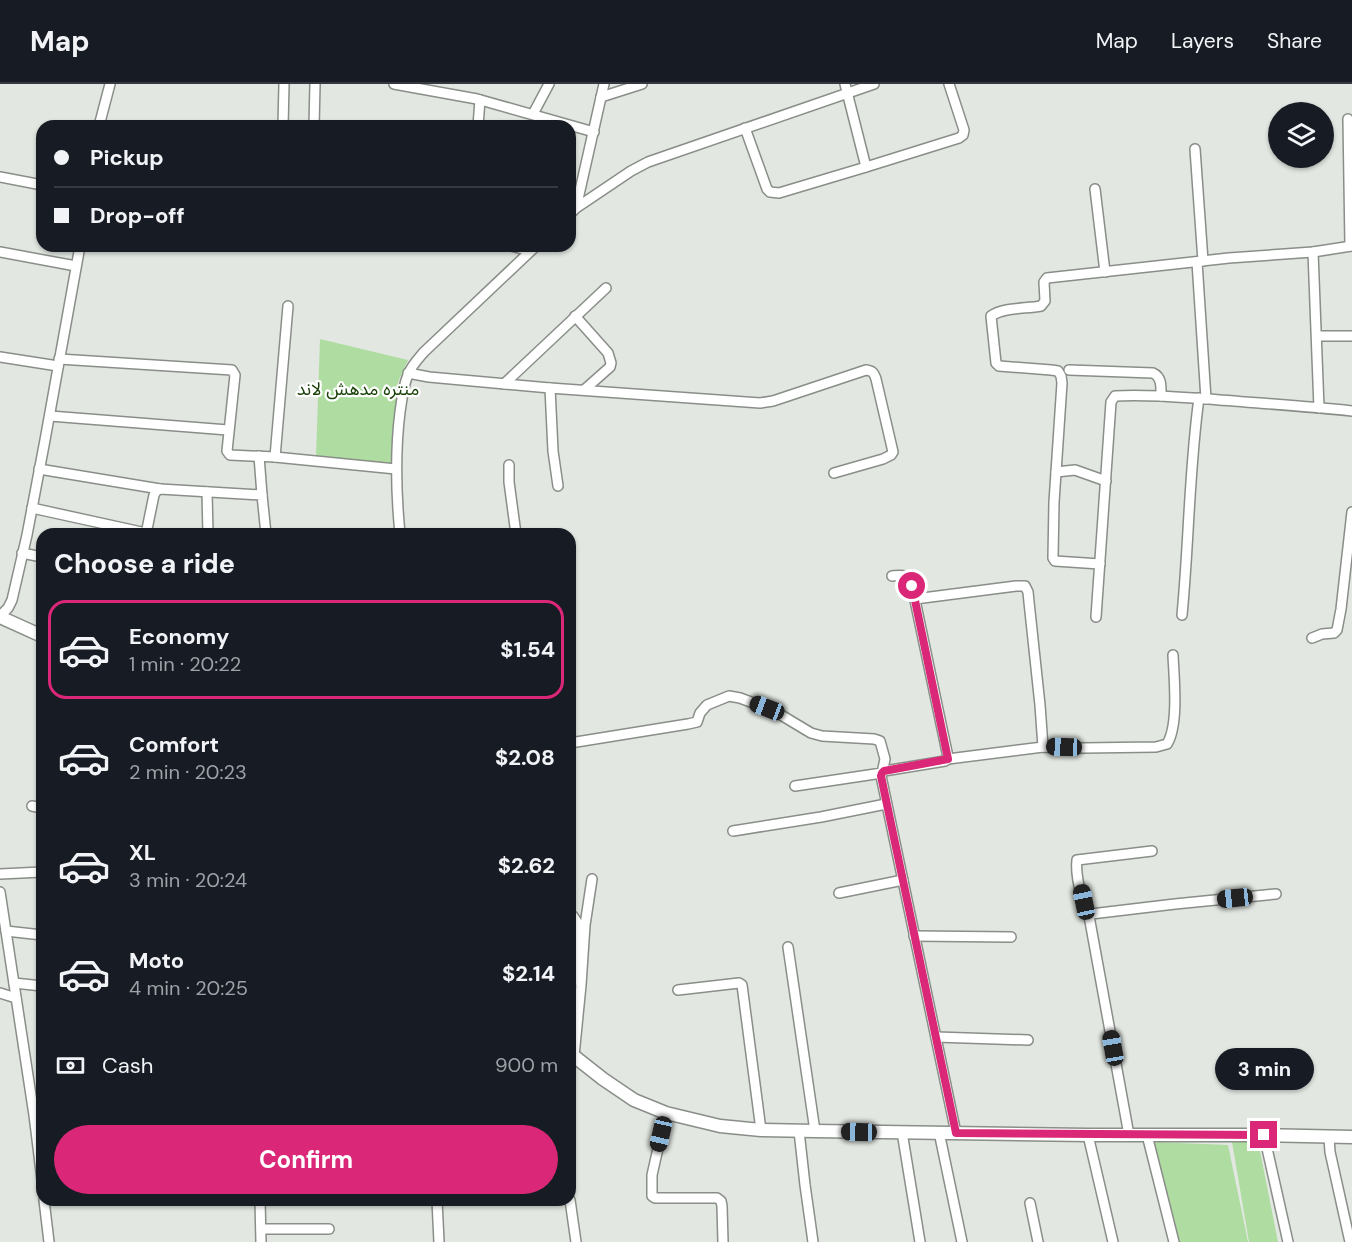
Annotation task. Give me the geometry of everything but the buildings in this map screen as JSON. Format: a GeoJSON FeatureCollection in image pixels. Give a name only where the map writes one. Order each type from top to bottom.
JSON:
{"type":"FeatureCollection","features":[{"type":"Feature","properties":{"kind":"main road"},"geometry":{"type":"LineString","coordinates":[[0,616],[36,633]]}},
{"type":"Feature","properties":{"kind":"main road"},"geometry":{"type":"LineString","coordinates":[[576,1058],[634,1100],[666,1113],[720,1126],[799,1131],[1352,1137]]}},
{"type":"Feature","properties":{"kind":"street"},"geometry":{"type":"LineString","coordinates":[[101,120],[110,84]]}},
{"type":"Feature","properties":{"kind":"street"},"geometry":{"type":"LineString","coordinates":[[283,120],[284,84]]}},
{"type":"Feature","properties":{"kind":"street"},"geometry":{"type":"LineString","coordinates":[[314,120],[315,84]]}},
{"type":"Feature","properties":{"kind":"street"},"geometry":{"type":"LineString","coordinates":[[394,84],[480,100],[553,120]]}},
{"type":"Feature","properties":{"kind":"street"},"geometry":{"type":"LineString","coordinates":[[532,114],[549,84]]}},
{"type":"Feature","properties":{"kind":"street"},"geometry":{"type":"LineString","coordinates":[[576,200],[604,84]]}},
{"type":"Feature","properties":{"kind":"street"},"geometry":{"type":"LineString","coordinates":[[602,97],[623,87],[642,84]]}},
{"type":"Feature","properties":{"kind":"street"},"geometry":{"type":"LineString","coordinates":[[576,209],[648,162],[846,89],[874,84]]}},
{"type":"Feature","properties":{"kind":"street"},"geometry":{"type":"LineString","coordinates":[[745,128],[767,189],[770,192],[779,193],[959,138],[963,135],[964,130],[949,84]]}},
{"type":"Feature","properties":{"kind":"street"},"geometry":{"type":"LineString","coordinates":[[846,89],[866,167]]}},
{"type":"Feature","properties":{"kind":"street"},"geometry":{"type":"LineString","coordinates":[[478,120],[480,100]]}},
{"type":"Feature","properties":{"kind":"street"},"geometry":{"type":"LineString","coordinates":[[1100,564],[1055,561],[1053,558],[1062,396],[1061,376],[1058,371],[999,366],[996,363],[991,316],[1000,312],[1041,306],[1045,301],[1044,282],[1047,278],[1200,261],[1313,252],[1351,246],[1348,119]]}},
{"type":"Feature","properties":{"kind":"street"},"geometry":{"type":"LineString","coordinates":[[576,127],[594,132]]}},
{"type":"Feature","properties":{"kind":"street"},"geometry":{"type":"LineString","coordinates":[[1182,615],[1195,430],[1203,399],[1200,261],[1194,149]]}},
{"type":"Feature","properties":{"kind":"street"},"geometry":{"type":"LineString","coordinates":[[0,177],[36,184]]}},
{"type":"Feature","properties":{"kind":"street"},"geometry":{"type":"LineString","coordinates":[[1095,189],[1105,272]]}},
{"type":"Feature","properties":{"kind":"street"},"geometry":{"type":"LineString","coordinates":[[0,252],[76,266]]}},
{"type":"Feature","properties":{"kind":"street"},"geometry":{"type":"LineString","coordinates":[[0,616],[12,600],[32,508],[79,252]]}},
{"type":"Feature","properties":{"kind":"street"},"geometry":{"type":"LineString","coordinates":[[400,528],[396,469],[398,431],[408,373],[424,352],[529,252]]}},
{"type":"Feature","properties":{"kind":"street"},"geometry":{"type":"LineString","coordinates":[[1313,252],[1319,408]]}},
{"type":"Feature","properties":{"kind":"street"},"geometry":{"type":"LineString","coordinates":[[504,384],[606,288]]}},
{"type":"Feature","properties":{"kind":"street"},"geometry":{"type":"LineString","coordinates":[[275,457],[288,306]]}},
{"type":"Feature","properties":{"kind":"street"},"geometry":{"type":"LineString","coordinates":[[575,316],[608,354],[611,363],[610,367],[584,390]]}},
{"type":"Feature","properties":{"kind":"street"},"geometry":{"type":"LineString","coordinates":[[1317,336],[1352,336]]}},
{"type":"Feature","properties":{"kind":"street"},"geometry":{"type":"LineString","coordinates":[[0,357],[232,370],[235,375],[228,430],[228,454],[396,469]]}},
{"type":"Feature","properties":{"kind":"street"},"geometry":{"type":"LineString","coordinates":[[408,373],[550,388],[760,403],[773,401],[866,370],[871,371],[876,379],[893,453],[884,459],[834,473]]}},
{"type":"Feature","properties":{"kind":"street"},"geometry":{"type":"LineString","coordinates":[[1069,370],[1153,373],[1160,379],[1161,396]]}},
{"type":"Feature","properties":{"kind":"street"},"geometry":{"type":"LineString","coordinates":[[550,388],[550,419],[558,486]]}},
{"type":"Feature","properties":{"kind":"street"},"geometry":{"type":"LineString","coordinates":[[1096,617],[1112,399],[1115,396],[1161,396],[1352,411]]}},
{"type":"Feature","properties":{"kind":"street"},"geometry":{"type":"LineString","coordinates":[[50,416],[228,430]]}},
{"type":"Feature","properties":{"kind":"street"},"geometry":{"type":"LineString","coordinates":[[259,456],[265,528]]}},
{"type":"Feature","properties":{"kind":"street"},"geometry":{"type":"LineString","coordinates":[[509,465],[515,528]]}},
{"type":"Feature","properties":{"kind":"street"},"geometry":{"type":"LineString","coordinates":[[39,469],[160,489],[262,495]]}},
{"type":"Feature","properties":{"kind":"street"},"geometry":{"type":"LineString","coordinates":[[1056,472],[1075,470],[1106,481]]}},
{"type":"Feature","properties":{"kind":"street"},"geometry":{"type":"LineString","coordinates":[[147,528],[154,495],[160,489]]}},
{"type":"Feature","properties":{"kind":"street"},"geometry":{"type":"LineString","coordinates":[[207,492],[208,528]]}},
{"type":"Feature","properties":{"kind":"street"},"geometry":{"type":"LineString","coordinates":[[32,508],[123,528]]}},
{"type":"Feature","properties":{"kind":"street"},"geometry":{"type":"LineString","coordinates":[[1312,638],[1334,633],[1337,630],[1352,512]]}},
{"type":"Feature","properties":{"kind":"street"},"geometry":{"type":"LineString","coordinates":[[22,553],[36,555]]}},
{"type":"Feature","properties":{"kind":"street"},"geometry":{"type":"LineString","coordinates":[[892,576],[904,575],[912,586],[948,759]]}},
{"type":"Feature","properties":{"kind":"street"},"geometry":{"type":"LineString","coordinates":[[915,599],[1025,586],[1031,614],[1043,747]]}},
{"type":"Feature","properties":{"kind":"street"},"geometry":{"type":"LineString","coordinates":[[795,786],[882,773],[948,759],[1043,747],[1156,747],[1167,744],[1173,730],[1173,654]]}},
{"type":"Feature","properties":{"kind":"street"},"geometry":{"type":"LineString","coordinates":[[576,742],[697,722],[700,713],[707,705],[729,696],[767,708],[811,733],[880,741],[885,764],[882,773],[886,804],[956,1133]]}},
{"type":"Feature","properties":{"kind":"street"},"geometry":{"type":"LineString","coordinates":[[733,831],[886,804]]}},
{"type":"Feature","properties":{"kind":"street"},"geometry":{"type":"LineString","coordinates":[[32,806],[36,807]]}},
{"type":"Feature","properties":{"kind":"street"},"geometry":{"type":"LineString","coordinates":[[1129,1135],[1077,860],[1152,851]]}},
{"type":"Feature","properties":{"kind":"street"},"geometry":{"type":"LineString","coordinates":[[0,874],[36,872]]}},
{"type":"Feature","properties":{"kind":"street"},"geometry":{"type":"LineString","coordinates":[[576,1026],[585,926],[592,879]]}},
{"type":"Feature","properties":{"kind":"street"},"geometry":{"type":"LineString","coordinates":[[839,893],[903,880]]}},
{"type":"Feature","properties":{"kind":"street"},"geometry":{"type":"LineString","coordinates":[[0,892],[16,998],[36,1104]]}},
{"type":"Feature","properties":{"kind":"street"},"geometry":{"type":"LineString","coordinates":[[1089,916],[1175,904],[1276,894]]}},
{"type":"Feature","properties":{"kind":"street"},"geometry":{"type":"LineString","coordinates":[[576,920],[576,939]]}},
{"type":"Feature","properties":{"kind":"street"},"geometry":{"type":"LineString","coordinates":[[6,931],[36,934]]}},
{"type":"Feature","properties":{"kind":"street"},"geometry":{"type":"LineString","coordinates":[[914,936],[1011,937]]}},
{"type":"Feature","properties":{"kind":"street"},"geometry":{"type":"LineString","coordinates":[[788,947],[815,1131]]}},
{"type":"Feature","properties":{"kind":"street"},"geometry":{"type":"LineString","coordinates":[[14,983],[36,985]]}},
{"type":"Feature","properties":{"kind":"street"},"geometry":{"type":"LineString","coordinates":[[678,990],[739,983],[742,985],[761,1130]]}},
{"type":"Feature","properties":{"kind":"street"},"geometry":{"type":"LineString","coordinates":[[0,993],[16,998]]}},
{"type":"Feature","properties":{"kind":"street"},"geometry":{"type":"LineString","coordinates":[[936,1037],[1028,1040]]}},
{"type":"Feature","properties":{"kind":"street"},"geometry":{"type":"LineString","coordinates":[[666,1113],[652,1175],[652,1196],[655,1198],[717,1198],[721,1200],[723,1242]]}},
{"type":"Feature","properties":{"kind":"street"},"geometry":{"type":"LineString","coordinates":[[799,1131],[813,1242]]}},
{"type":"Feature","properties":{"kind":"street"},"geometry":{"type":"LineString","coordinates":[[902,1132],[920,1242]]}},
{"type":"Feature","properties":{"kind":"street"},"geometry":{"type":"LineString","coordinates":[[939,1132],[962,1242]]}},
{"type":"Feature","properties":{"kind":"street"},"geometry":{"type":"LineString","coordinates":[[1088,1135],[1113,1242]]}},
{"type":"Feature","properties":{"kind":"street"},"geometry":{"type":"LineString","coordinates":[[1147,1135],[1174,1242]]}},
{"type":"Feature","properties":{"kind":"street"},"geometry":{"type":"LineString","coordinates":[[1264,1135],[1288,1242]]}},
{"type":"Feature","properties":{"kind":"street"},"geometry":{"type":"LineString","coordinates":[[1329,1137],[1330,1152],[1350,1242]]}},
{"type":"Feature","properties":{"kind":"street"},"geometry":{"type":"LineString","coordinates":[[1030,1203],[1038,1242]]}},
{"type":"Feature","properties":{"kind":"street"},"geometry":{"type":"LineString","coordinates":[[45,1206],[49,1242]]}},
{"type":"Feature","properties":{"kind":"street"},"geometry":{"type":"LineString","coordinates":[[261,1206],[261,1242]]}},
{"type":"Feature","properties":{"kind":"street"},"geometry":{"type":"LineString","coordinates":[[437,1206],[439,1242]]}},
{"type":"Feature","properties":{"kind":"street"},"geometry":{"type":"LineString","coordinates":[[571,1206],[576,1242]]}},
{"type":"Feature","properties":{"kind":"street"},"geometry":{"type":"LineString","coordinates":[[261,1229],[328,1229]]}},
{"type":"Feature","properties":{"kind":"green space","name":"منتره مدهش لاند"},"geometry":{"type":"Polygon","coordinates":[[[320,339],[408,360],[398,382],[391,463],[316,456],[320,339]]]}},
{"type":"Feature","properties":{"kind":"green space"},"geometry":{"type":"Polygon","coordinates":[[[1258,1141],[1278,1242],[1249,1242],[1232,1142],[1258,1141]]]}},
{"type":"Feature","properties":{"kind":"green space"},"geometry":{"type":"Polygon","coordinates":[[[1154,1142],[1228,1145],[1248,1242],[1180,1242],[1154,1142]]]}},
{"type":"Feature","properties":{"kind":"route"},"geometry":{"type":"LineString","coordinates":[[912,586],[948,759],[884,771],[881,776],[956,1133],[1264,1135]]}}]}
